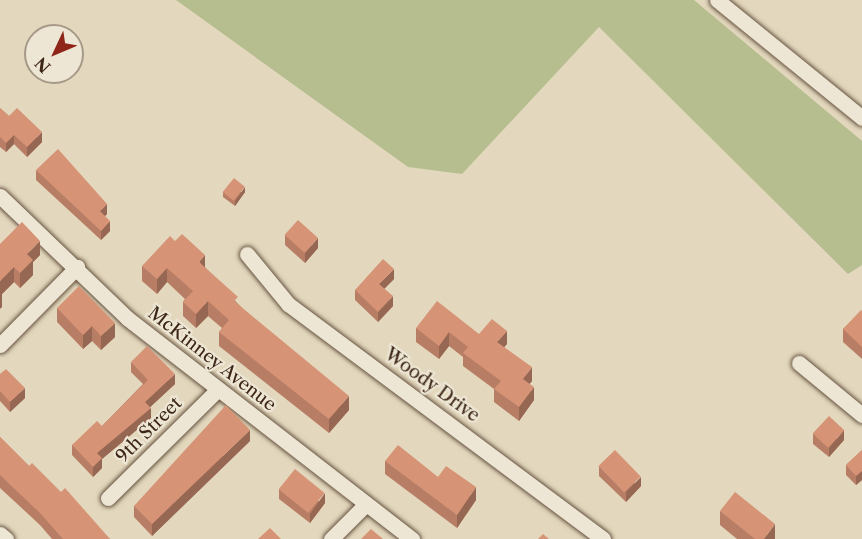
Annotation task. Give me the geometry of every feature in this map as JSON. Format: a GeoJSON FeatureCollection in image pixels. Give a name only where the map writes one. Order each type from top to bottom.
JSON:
{"type":"FeatureCollection","features":[{"type":"Feature","properties":{"kind":"street"},"geometry":{"type":"LineString","coordinates":[[717,0],[862,118]]}},
{"type":"Feature","properties":{"kind":"street","name":"McKinney Avenue"},"geometry":{"type":"LineString","coordinates":[[0,196],[127,318],[412,539]]}},
{"type":"Feature","properties":{"kind":"street","name":"Woody Drive"},"geometry":{"type":"LineString","coordinates":[[247,254],[288,304],[603,539]]}},
{"type":"Feature","properties":{"kind":"street"},"geometry":{"type":"LineString","coordinates":[[0,345],[76,267]]}},
{"type":"Feature","properties":{"kind":"street"},"geometry":{"type":"LineString","coordinates":[[799,363],[862,415]]}},
{"type":"Feature","properties":{"kind":"street","name":"9th Street"},"geometry":{"type":"LineString","coordinates":[[108,498],[218,389]]}},
{"type":"Feature","properties":{"kind":"street"},"geometry":{"type":"LineString","coordinates":[[331,539],[366,504]]}},
{"type":"Feature","properties":{"kind":"street"},"geometry":{"type":"LineString","coordinates":[[0,534],[6,539]]}},
{"type":"Feature","properties":{"kind":"green space"},"geometry":{"type":"Polygon","coordinates":[[[176,0],[694,0],[862,141],[862,265],[848,274],[599,27],[462,174],[408,167],[176,0]]]}},
{"type":"Feature","properties":{"kind":"building"},"geometry":{"type":"Polygon","coordinates":[[[0,108],[9,116],[17,108],[42,132],[27,147],[14,135],[6,143],[0,137],[0,108]]]}},
{"type":"Feature","properties":{"kind":"building"},"geometry":{"type":"Polygon","coordinates":[[[58,149],[107,204],[100,211],[110,221],[101,231],[36,170],[58,149]]]}},
{"type":"Feature","properties":{"kind":"building"},"geometry":{"type":"Polygon","coordinates":[[[234,178],[245,187],[234,201],[223,192],[234,178]]]}},
{"type":"Feature","properties":{"kind":"building"},"geometry":{"type":"Polygon","coordinates":[[[298,220],[318,238],[305,253],[285,235],[298,220]]]}},
{"type":"Feature","properties":{"kind":"building"},"geometry":{"type":"Polygon","coordinates":[[[22,222],[40,241],[27,254],[33,260],[20,273],[14,267],[0,281],[0,244],[22,222]]]}},
{"type":"Feature","properties":{"kind":"building"},"geometry":{"type":"Polygon","coordinates":[[[182,234],[205,255],[199,262],[238,297],[234,301],[349,396],[329,419],[219,332],[229,320],[208,301],[196,314],[183,302],[193,291],[167,268],[157,279],[142,266],[170,236],[175,241],[182,234]]]}},
{"type":"Feature","properties":{"kind":"building"},"geometry":{"type":"Polygon","coordinates":[[[383,259],[394,269],[379,284],[393,296],[378,312],[355,290],[383,259]]]}},
{"type":"Feature","properties":{"kind":"building"},"geometry":{"type":"Polygon","coordinates":[[[79,286],[115,323],[101,336],[92,326],[83,335],[57,308],[79,286]]]}},
{"type":"Feature","properties":{"kind":"building"},"geometry":{"type":"Polygon","coordinates":[[[437,301],[479,334],[492,319],[507,331],[497,342],[532,367],[523,379],[534,387],[519,407],[494,389],[501,381],[463,353],[468,347],[449,332],[439,346],[416,328],[437,301]]]}},
{"type":"Feature","properties":{"kind":"building"},"geometry":{"type":"Polygon","coordinates":[[[862,311],[862,347],[843,329],[862,311]]]}},
{"type":"Feature","properties":{"kind":"building"},"geometry":{"type":"Polygon","coordinates":[[[147,346],[175,374],[145,402],[151,408],[97,453],[102,458],[93,467],[72,445],[97,421],[102,426],[148,380],[131,362],[147,346]]]}},
{"type":"Feature","properties":{"kind":"building"},"geometry":{"type":"Polygon","coordinates":[[[6,369],[25,388],[10,402],[0,391],[0,374],[6,369]]]}},
{"type":"Feature","properties":{"kind":"building"},"geometry":{"type":"Polygon","coordinates":[[[226,405],[250,430],[152,524],[134,506],[226,405]]]}},
{"type":"Feature","properties":{"kind":"building"},"geometry":{"type":"Polygon","coordinates":[[[829,416],[844,430],[828,448],[813,434],[829,416]]]}},
{"type":"Feature","properties":{"kind":"building"},"geometry":{"type":"Polygon","coordinates":[[[0,437],[29,466],[32,463],[61,492],[65,488],[110,539],[63,539],[40,513],[0,475],[0,437]]]}},
{"type":"Feature","properties":{"kind":"building"},"geometry":{"type":"Polygon","coordinates":[[[398,445],[438,477],[446,466],[476,487],[457,515],[385,461],[398,445]]]}},
{"type":"Feature","properties":{"kind":"building"},"geometry":{"type":"Polygon","coordinates":[[[615,450],[641,477],[624,493],[598,466],[615,450]]]}},
{"type":"Feature","properties":{"kind":"building"},"geometry":{"type":"Polygon","coordinates":[[[862,450],[862,471],[856,476],[846,465],[862,450]]]}},
{"type":"Feature","properties":{"kind":"building"},"geometry":{"type":"Polygon","coordinates":[[[295,469],[325,493],[308,513],[279,489],[295,469]]]}},
{"type":"Feature","properties":{"kind":"building"},"geometry":{"type":"Polygon","coordinates":[[[735,492],[775,524],[764,539],[755,539],[720,511],[735,492]]]}},
{"type":"Feature","properties":{"kind":"building"},"geometry":{"type":"Polygon","coordinates":[[[270,528],[281,539],[258,539],[270,528]]]}},
{"type":"Feature","properties":{"kind":"building"},"geometry":{"type":"Polygon","coordinates":[[[371,529],[383,539],[361,539],[371,529]]]}},
{"type":"Feature","properties":{"kind":"building"},"geometry":{"type":"Polygon","coordinates":[[[543,534],[549,539],[538,539],[543,534]]]}}]}
